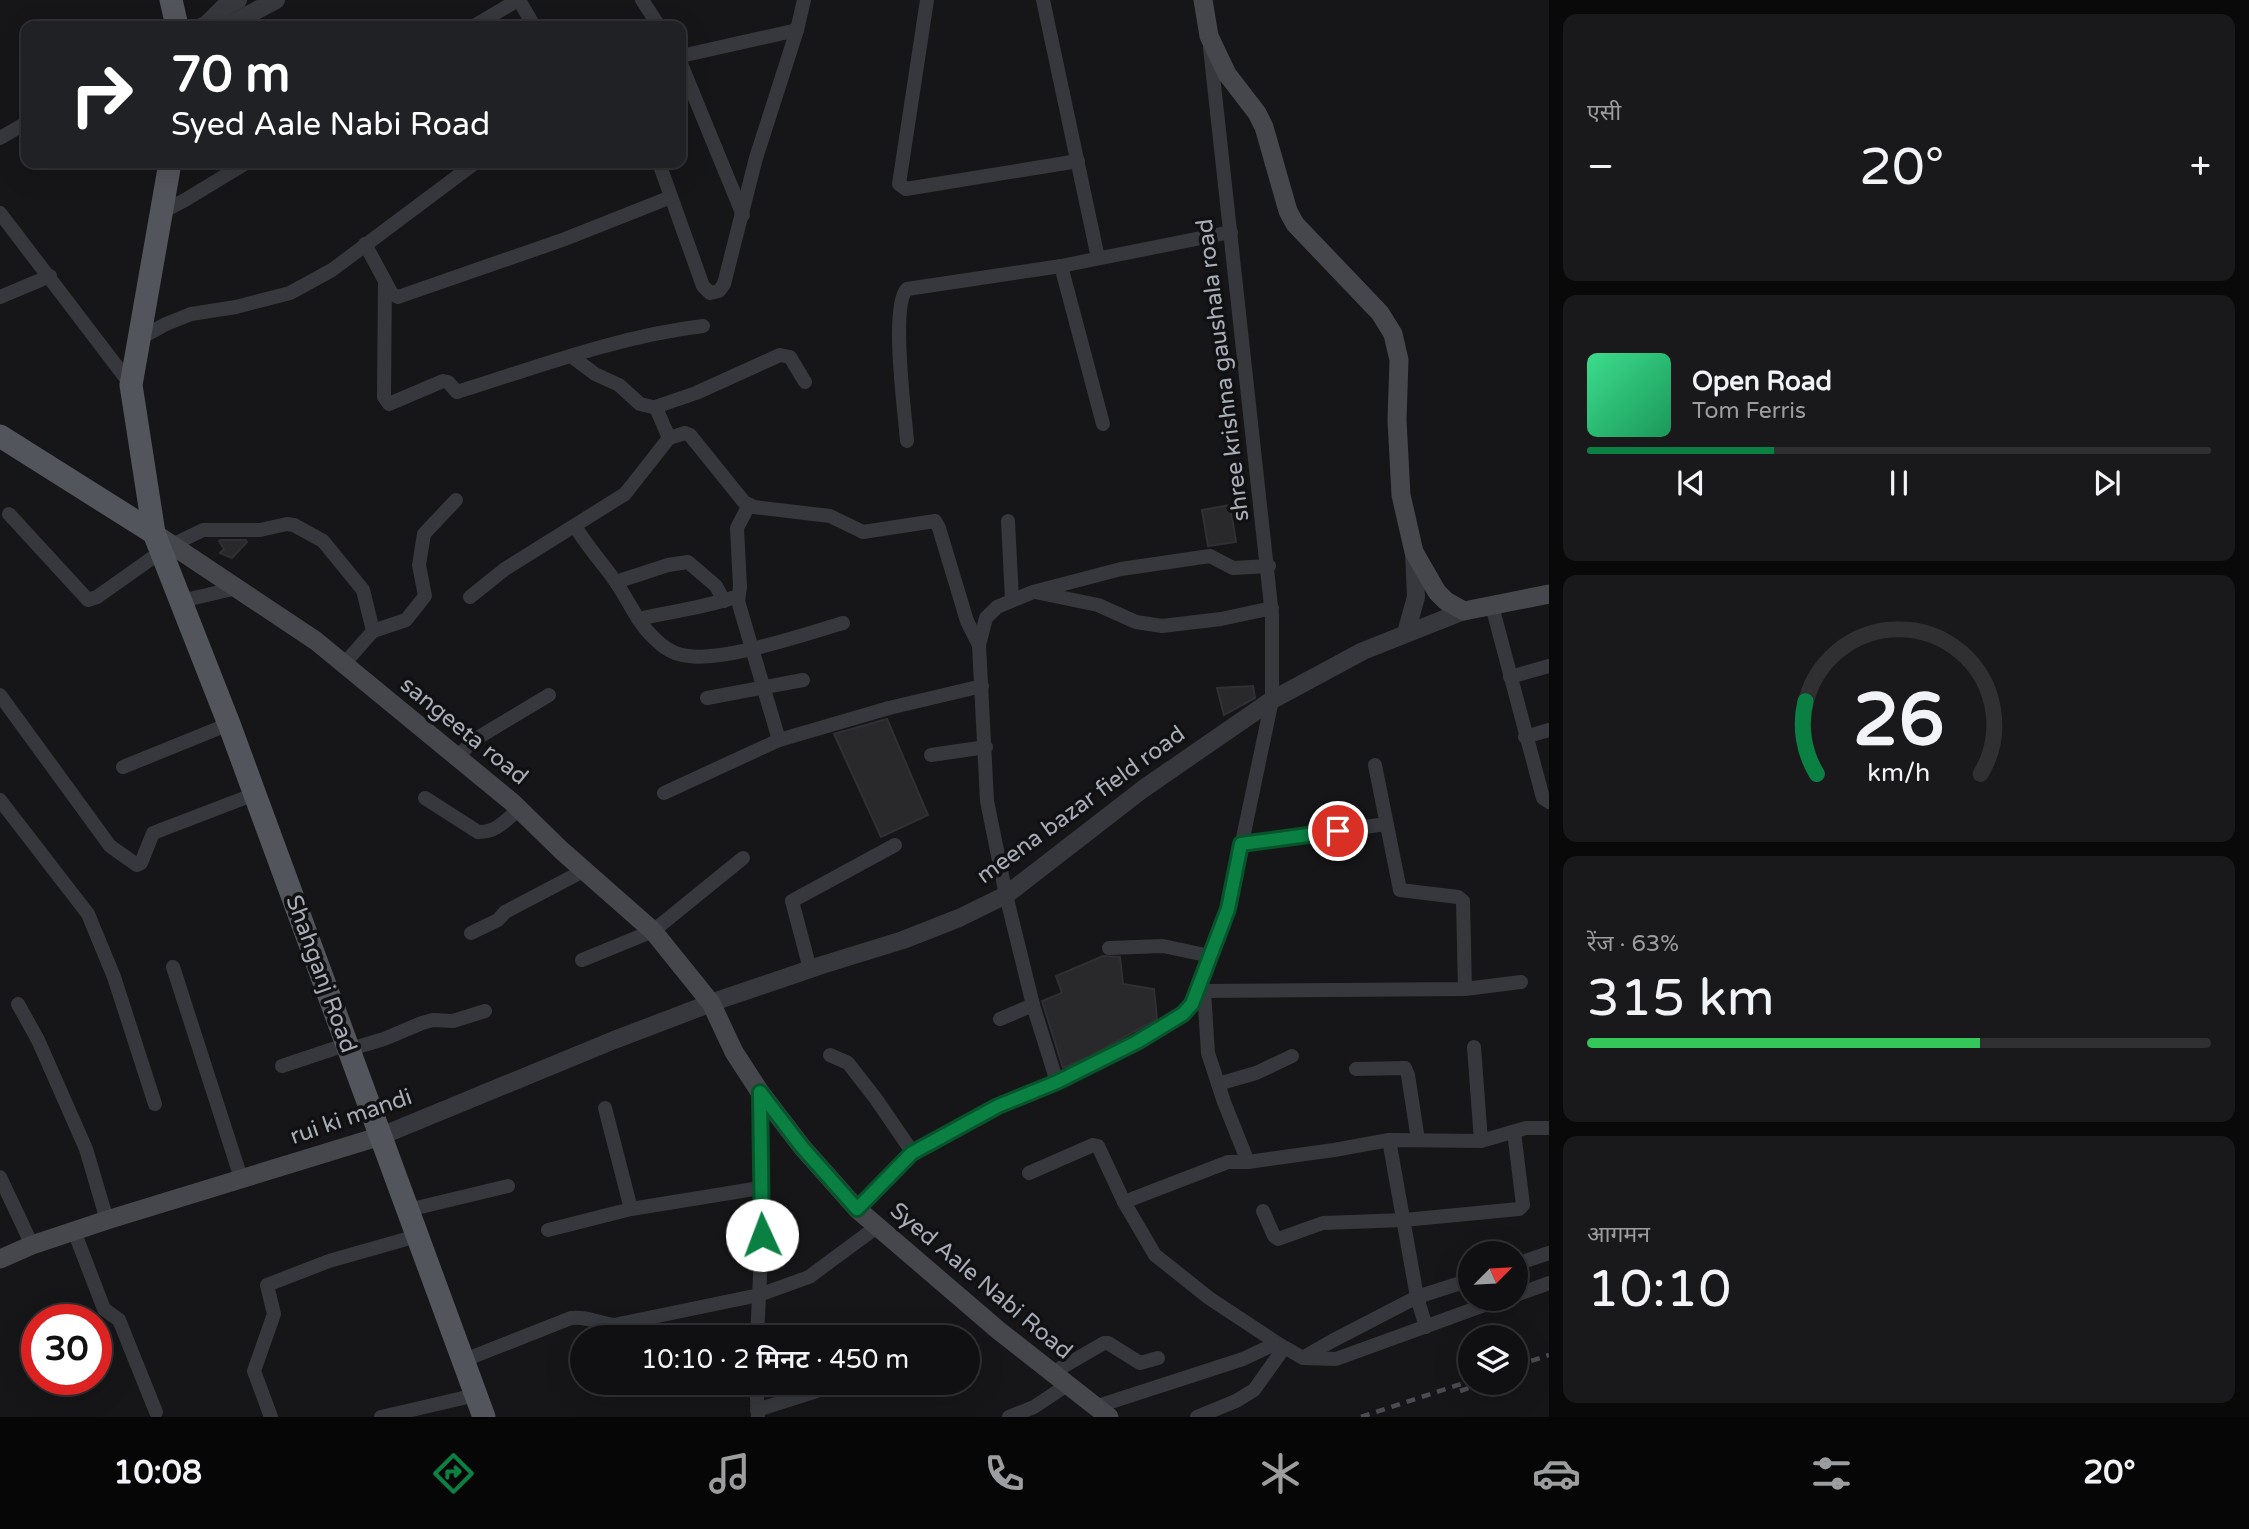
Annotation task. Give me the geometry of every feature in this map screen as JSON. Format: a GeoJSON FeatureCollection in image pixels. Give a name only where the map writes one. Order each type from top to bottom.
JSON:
{"type":"FeatureCollection","features":[{"type":"Feature","properties":{"kind":"main road"},"geometry":{"type":"LineString","coordinates":[[171,0],[176,21]]}},
{"type":"Feature","properties":{"kind":"main road"},"geometry":{"type":"LineString","coordinates":[[1203,0],[1209,36],[1227,74],[1257,113],[1264,127],[1295,224],[1380,313],[1393,334],[1399,360],[1397,420],[1401,495],[1414,552],[1437,592],[1446,601],[1464,611],[1549,594]]}},
{"type":"Feature","properties":{"kind":"main road","name":"Shahganj Road"},"geometry":{"type":"LineString","coordinates":[[169,168],[131,385],[163,543],[181,601],[229,723],[484,1417]]}},
{"type":"Feature","properties":{"kind":"main road"},"geometry":{"type":"LineString","coordinates":[[0,436],[163,543]]}},
{"type":"Feature","properties":{"kind":"main road","name":"sangeeta road"},"geometry":{"type":"LineString","coordinates":[[163,543],[316,641],[519,809],[653,931],[711,1003]]}},
{"type":"Feature","properties":{"kind":"main road","name":"Syed Aale Nabi Road"},"geometry":{"type":"LineString","coordinates":[[711,1003],[734,1052],[760,1092],[802,1147],[857,1209],[1102,1412]]}},
{"type":"Feature","properties":{"kind":"main road","name":"rui ki mandi"},"geometry":{"type":"LineString","coordinates":[[0,1259],[32,1245],[107,1220],[381,1136]]}},
{"type":"Feature","properties":{"kind":"street"},"geometry":{"type":"LineString","coordinates":[[210,21],[223,8],[238,0]]}},
{"type":"Feature","properties":{"kind":"street"},"geometry":{"type":"LineString","coordinates":[[237,21],[276,0]]}},
{"type":"Feature","properties":{"kind":"street"},"geometry":{"type":"LineString","coordinates":[[483,21],[519,0],[531,21]]}},
{"type":"Feature","properties":{"kind":"street"},"geometry":{"type":"LineString","coordinates":[[642,0],[656,21]]}},
{"type":"Feature","properties":{"kind":"street"},"geometry":{"type":"LineString","coordinates":[[661,168],[703,286],[710,293],[719,291],[723,286],[756,158],[804,0]]}},
{"type":"Feature","properties":{"kind":"street"},"geometry":{"type":"LineString","coordinates":[[926,0],[901,186],[906,189],[1078,161]]}},
{"type":"Feature","properties":{"kind":"street"},"geometry":{"type":"LineString","coordinates":[[1043,0],[1098,258]]}},
{"type":"Feature","properties":{"kind":"street"},"geometry":{"type":"LineString","coordinates":[[686,55],[797,30]]}},
{"type":"Feature","properties":{"kind":"street","name":"shree krishna gaushala road"},"geometry":{"type":"LineString","coordinates":[[1201,989],[1228,909],[1272,700],[1269,566],[1209,36]]}},
{"type":"Feature","properties":{"kind":"street"},"geometry":{"type":"LineString","coordinates":[[686,76],[743,215]]}},
{"type":"Feature","properties":{"kind":"street"},"geometry":{"type":"LineString","coordinates":[[0,138],[21,126]]}},
{"type":"Feature","properties":{"kind":"street"},"geometry":{"type":"LineString","coordinates":[[162,212],[238,168]]}},
{"type":"Feature","properties":{"kind":"street"},"geometry":{"type":"LineString","coordinates":[[140,338],[191,314],[236,307],[290,293],[332,270],[468,168]]}},
{"type":"Feature","properties":{"kind":"street"},"geometry":{"type":"LineString","coordinates":[[365,244],[392,294],[398,297],[565,239],[671,197]]}},
{"type":"Feature","properties":{"kind":"street"},"geometry":{"type":"LineString","coordinates":[[0,213],[131,385]]}},
{"type":"Feature","properties":{"kind":"street"},"geometry":{"type":"LineString","coordinates":[[907,441],[898,346],[902,297],[907,289],[1061,266],[1231,232]]}},
{"type":"Feature","properties":{"kind":"street"},"geometry":{"type":"LineString","coordinates":[[1061,266],[1103,424]]}},
{"type":"Feature","properties":{"kind":"street"},"geometry":{"type":"LineString","coordinates":[[0,297],[50,276]]}},
{"type":"Feature","properties":{"kind":"street"},"geometry":{"type":"LineString","coordinates":[[385,281],[384,397],[389,404],[443,381],[448,382],[457,393],[570,356],[668,330],[703,326]]}},
{"type":"Feature","properties":{"kind":"street"},"geometry":{"type":"LineString","coordinates":[[570,356],[595,374],[619,386],[640,404],[657,408],[780,355],[790,357],[804,382]]}},
{"type":"Feature","properties":{"kind":"street"},"geometry":{"type":"LineString","coordinates":[[657,408],[669,438]]}},
{"type":"Feature","properties":{"kind":"street"},"geometry":{"type":"LineString","coordinates":[[470,597],[505,569],[625,494],[669,438],[685,433],[690,435],[749,505],[830,516],[863,532],[935,521],[967,621],[979,645]]}},
{"type":"Feature","properties":{"kind":"street"},"geometry":{"type":"LineString","coordinates":[[344,664],[373,631],[406,620],[425,596],[419,565],[424,534],[456,500]]}},
{"type":"Feature","properties":{"kind":"street"},"geometry":{"type":"LineString","coordinates":[[638,619],[677,610],[687,611],[730,599],[740,587],[737,528],[749,505]]}},
{"type":"Feature","properties":{"kind":"street"},"geometry":{"type":"LineString","coordinates":[[9,514],[88,600],[97,597],[163,543],[203,530],[260,530],[294,525],[323,541],[363,590],[373,631]]}},
{"type":"Feature","properties":{"kind":"street"},"geometry":{"type":"LineString","coordinates":[[1008,522],[1012,600]]}},
{"type":"Feature","properties":{"kind":"street"},"geometry":{"type":"LineString","coordinates":[[575,526],[589,550],[616,582],[638,619],[656,640],[681,655],[707,656],[751,648],[843,623]]}},
{"type":"Feature","properties":{"kind":"street"},"geometry":{"type":"LineString","coordinates":[[1406,633],[1416,597],[1414,552]]}},
{"type":"Feature","properties":{"kind":"street"},"geometry":{"type":"LineString","coordinates":[[1057,1082],[1033,1005],[987,802],[979,645],[986,618],[997,607],[1033,592],[1121,569],[1210,556],[1233,568],[1269,566]]}},
{"type":"Feature","properties":{"kind":"street"},"geometry":{"type":"LineString","coordinates":[[616,582],[668,565],[688,562],[730,599],[751,648],[779,740]]}},
{"type":"Feature","properties":{"kind":"street"},"geometry":{"type":"LineString","coordinates":[[181,601],[237,588]]}},
{"type":"Feature","properties":{"kind":"street"},"geometry":{"type":"LineString","coordinates":[[1033,592],[1098,605],[1136,622],[1162,626],[1195,623],[1272,608]]}},
{"type":"Feature","properties":{"kind":"street"},"geometry":{"type":"LineString","coordinates":[[1492,606],[1525,737],[1543,798],[1549,802]]}},
{"type":"Feature","properties":{"kind":"street","name":"meena bazar field road"},"geometry":{"type":"LineString","coordinates":[[711,1003],[903,940],[959,918],[1006,895],[1143,789],[1272,700],[1335,665],[1406,633],[1464,611]]}},
{"type":"Feature","properties":{"kind":"street"},"geometry":{"type":"LineString","coordinates":[[1510,677],[1549,666]]}},
{"type":"Feature","properties":{"kind":"street"},"geometry":{"type":"LineString","coordinates":[[708,698],[803,680]]}},
{"type":"Feature","properties":{"kind":"street"},"geometry":{"type":"LineString","coordinates":[[664,793],[779,740],[890,708],[982,686]]}},
{"type":"Feature","properties":{"kind":"street"},"geometry":{"type":"LineString","coordinates":[[0,695],[110,846],[137,865],[141,863],[153,834],[255,794]]}},
{"type":"Feature","properties":{"kind":"street"},"geometry":{"type":"LineString","coordinates":[[456,757],[479,737],[549,695]]}},
{"type":"Feature","properties":{"kind":"street"},"geometry":{"type":"LineString","coordinates":[[123,768],[229,723]]}},
{"type":"Feature","properties":{"kind":"street"},"geometry":{"type":"LineString","coordinates":[[1525,737],[1549,730]]}},
{"type":"Feature","properties":{"kind":"street"},"geometry":{"type":"LineString","coordinates":[[931,755],[986,747]]}},
{"type":"Feature","properties":{"kind":"street"},"geometry":{"type":"LineString","coordinates":[[1375,765],[1399,890],[1458,897],[1463,901],[1465,989]]}},
{"type":"Feature","properties":{"kind":"street"},"geometry":{"type":"LineString","coordinates":[[425,798],[478,832],[492,831],[519,809]]}},
{"type":"Feature","properties":{"kind":"street"},"geometry":{"type":"LineString","coordinates":[[0,800],[88,914],[114,976],[155,1104]]}},
{"type":"Feature","properties":{"kind":"street"},"geometry":{"type":"LineString","coordinates":[[1241,844],[1387,824]]}},
{"type":"Feature","properties":{"kind":"street"},"geometry":{"type":"LineString","coordinates":[[810,969],[792,901],[895,845]]}},
{"type":"Feature","properties":{"kind":"street"},"geometry":{"type":"LineString","coordinates":[[582,960],[653,931],[743,858]]}},
{"type":"Feature","properties":{"kind":"street"},"geometry":{"type":"LineString","coordinates":[[471,933],[585,870]]}},
{"type":"Feature","properties":{"kind":"street"},"geometry":{"type":"LineString","coordinates":[[1109,948],[1163,946],[1210,956]]}},
{"type":"Feature","properties":{"kind":"street"},"geometry":{"type":"LineString","coordinates":[[173,967],[241,1178]]}},
{"type":"Feature","properties":{"kind":"street"},"geometry":{"type":"LineString","coordinates":[[1201,989],[1465,989],[1521,982]]}},
{"type":"Feature","properties":{"kind":"street"},"geometry":{"type":"LineString","coordinates":[[857,1209],[912,1153],[998,1106],[1057,1082],[1126,1047],[1183,1014],[1201,989]]}},
{"type":"Feature","properties":{"kind":"street"},"geometry":{"type":"LineString","coordinates":[[1201,989],[1208,1054],[1248,1162]]}},
{"type":"Feature","properties":{"kind":"street","name":"rui ki mandi"},"geometry":{"type":"LineString","coordinates":[[381,1136],[571,1056],[711,1003]]}},
{"type":"Feature","properties":{"kind":"street"},"geometry":{"type":"LineString","coordinates":[[18,1004],[38,1040],[86,1149],[107,1220]]}},
{"type":"Feature","properties":{"kind":"street"},"geometry":{"type":"LineString","coordinates":[[1000,1019],[1033,1005]]}},
{"type":"Feature","properties":{"kind":"street"},"geometry":{"type":"LineString","coordinates":[[282,1066],[384,1039],[433,1020],[453,1021],[485,1011]]}},
{"type":"Feature","properties":{"kind":"street"},"geometry":{"type":"LineString","coordinates":[[1474,1047],[1481,1140]]}},
{"type":"Feature","properties":{"kind":"street"},"geometry":{"type":"LineString","coordinates":[[830,1055],[848,1063],[912,1153]]}},
{"type":"Feature","properties":{"kind":"street"},"geometry":{"type":"LineString","coordinates":[[1218,1084],[1256,1073],[1292,1056]]}},
{"type":"Feature","properties":{"kind":"street"},"geometry":{"type":"LineString","coordinates":[[1356,1069],[1405,1068],[1418,1140]]}},
{"type":"Feature","properties":{"kind":"street"},"geometry":{"type":"LineString","coordinates":[[758,1325],[762,1235],[760,1092]]}},
{"type":"Feature","properties":{"kind":"street"},"geometry":{"type":"LineString","coordinates":[[605,1108],[631,1209]]}},
{"type":"Feature","properties":{"kind":"street"},"geometry":{"type":"LineString","coordinates":[[1124,1202],[1228,1162],[1248,1162],[1334,1150],[1389,1139],[1481,1140],[1535,1127],[1549,1128]]}},
{"type":"Feature","properties":{"kind":"street"},"geometry":{"type":"LineString","coordinates":[[1264,1211],[1273,1236],[1278,1239],[1323,1223],[1404,1220],[1522,1208],[1514,1132]]}},
{"type":"Feature","properties":{"kind":"street"},"geometry":{"type":"LineString","coordinates":[[1389,1139],[1417,1297],[1426,1327]]}},
{"type":"Feature","properties":{"kind":"street"},"geometry":{"type":"LineString","coordinates":[[1029,1173],[1095,1144],[1098,1146],[1124,1202],[1159,1259],[1209,1298],[1303,1358],[1336,1359],[1469,1311]]}},
{"type":"Feature","properties":{"kind":"street"},"geometry":{"type":"LineString","coordinates":[[0,1177],[32,1245]]}},
{"type":"Feature","properties":{"kind":"street"},"geometry":{"type":"LineString","coordinates":[[408,1210],[508,1186]]}},
{"type":"Feature","properties":{"kind":"street"},"geometry":{"type":"LineString","coordinates":[[548,1230],[631,1209],[760,1188]]}},
{"type":"Feature","properties":{"kind":"street"},"geometry":{"type":"LineString","coordinates":[[462,1360],[571,1318],[583,1317],[614,1325],[759,1294],[809,1277],[878,1226]]}},
{"type":"Feature","properties":{"kind":"street"},"geometry":{"type":"LineString","coordinates":[[74,1231],[104,1309],[119,1320],[156,1412]]}},
{"type":"Feature","properties":{"kind":"street"},"geometry":{"type":"LineString","coordinates":[[271,1417],[254,1371],[274,1314],[267,1285],[329,1261],[417,1236]]}},
{"type":"Feature","properties":{"kind":"street"},"geometry":{"type":"LineString","coordinates":[[1528,1260],[1549,1253]]}},
{"type":"Feature","properties":{"kind":"street"},"geometry":{"type":"LineString","coordinates":[[1528,1290],[1549,1283]]}},
{"type":"Feature","properties":{"kind":"street"},"geometry":{"type":"LineString","coordinates":[[1303,1358],[1332,1340],[1417,1297],[1458,1284]]}},
{"type":"Feature","properties":{"kind":"street"},"geometry":{"type":"LineString","coordinates":[[1010,1417],[1034,1407],[1059,1379],[1104,1343],[1140,1363],[1158,1358]]}},
{"type":"Feature","properties":{"kind":"street"},"geometry":{"type":"LineString","coordinates":[[1102,1412],[1151,1391],[1280,1345]]}},
{"type":"Feature","properties":{"kind":"street"},"geometry":{"type":"LineString","coordinates":[[1198,1417],[1254,1390],[1280,1345]]}},
{"type":"Feature","properties":{"kind":"street"},"geometry":{"type":"LineString","coordinates":[[381,1417],[475,1395]]}},
{"type":"Feature","properties":{"kind":"street"},"geometry":{"type":"LineString","coordinates":[[756,1395],[757,1413],[808,1395]]}},
{"type":"Feature","properties":{"kind":"building"},"geometry":{"type":"Polygon","coordinates":[[[1230,505],[1236,542],[1208,546],[1202,510],[1230,505]]]}},
{"type":"Feature","properties":{"kind":"building"},"geometry":{"type":"Polygon","coordinates":[[[219,541],[247,542],[232,558],[220,553],[224,549],[219,541]]]}},
{"type":"Feature","properties":{"kind":"building"},"geometry":{"type":"Polygon","coordinates":[[[1253,686],[1255,698],[1224,715],[1217,688],[1253,686]]]}},
{"type":"Feature","properties":{"kind":"building"},"geometry":{"type":"Polygon","coordinates":[[[887,719],[928,815],[881,837],[834,734],[887,719]]]}},
{"type":"Feature","properties":{"kind":"building"},"geometry":{"type":"Polygon","coordinates":[[[1103,956],[1120,957],[1123,984],[1154,989],[1157,1019],[1063,1068],[1042,1001],[1062,993],[1056,976],[1103,956]]]}},
{"type":"Feature","properties":{"kind":"railway"},"geometry":{"type":"LineString","coordinates":[[1528,1362],[1549,1355]]}},
{"type":"Feature","properties":{"kind":"railway"},"geometry":{"type":"LineString","coordinates":[[1361,1417],[1458,1385]]}},
{"type":"Feature","properties":{"kind":"route"},"geometry":{"type":"LineString","coordinates":[[762,1235],[760,1092],[802,1147],[857,1209],[912,1153],[998,1106],[1094,1065],[1183,1014],[1192,1004],[1228,909],[1241,844],[1338,831]]}}]}
